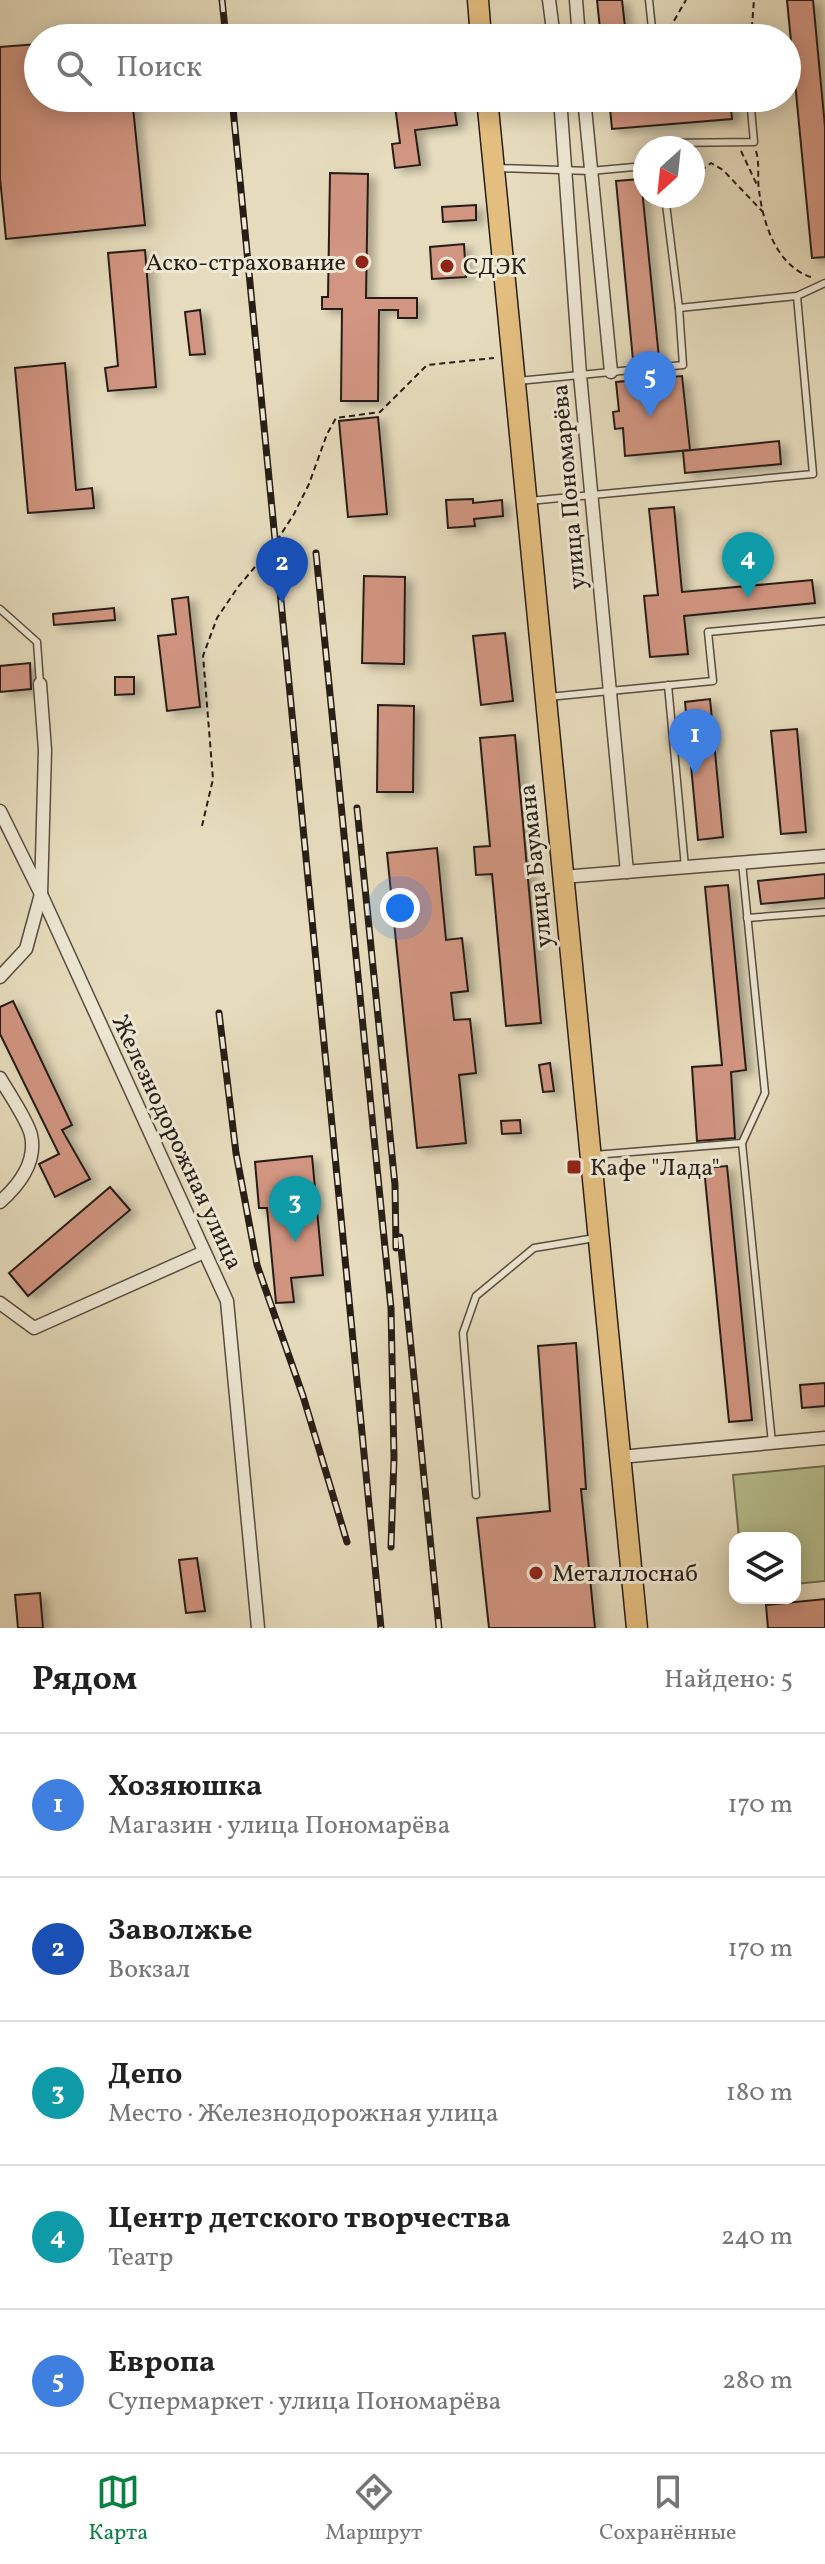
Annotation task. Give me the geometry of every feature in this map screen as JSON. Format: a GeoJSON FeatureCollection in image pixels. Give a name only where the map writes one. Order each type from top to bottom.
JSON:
{"type":"FeatureCollection","features":[{"type":"Feature","properties":{"kind":"main road"},"geometry":{"type":"LineString","coordinates":[[478,0],[480,24]]}},
{"type":"Feature","properties":{"kind":"main road","name":"улица Баумана"},"geometry":{"type":"LineString","coordinates":[[488,112],[637,1628]]}},
{"type":"Feature","properties":{"kind":"street"},"geometry":{"type":"LineString","coordinates":[[549,0],[552,24]]}},
{"type":"Feature","properties":{"kind":"street"},"geometry":{"type":"LineString","coordinates":[[576,0],[578,24]]}},
{"type":"Feature","properties":{"kind":"street","name":"улица Пономарёва"},"geometry":{"type":"LineString","coordinates":[[561,112],[580,375],[627,872]]}},
{"type":"Feature","properties":{"kind":"street"},"geometry":{"type":"LineString","coordinates":[[585,112],[611,372]]}},
{"type":"Feature","properties":{"kind":"street","name":"Железнодорожная улица"},"geometry":{"type":"LineString","coordinates":[[40,684],[45,750],[41,894],[227,1301],[258,1628]]}},
{"type":"Feature","properties":{"kind":"street"},"geometry":{"type":"LineString","coordinates":[[0,811],[41,894],[26,949],[0,977]]}},
{"type":"Feature","properties":{"kind":"street"},"geometry":{"type":"LineString","coordinates":[[562,877],[825,856]]}},
{"type":"Feature","properties":{"kind":"street"},"geometry":{"type":"LineString","coordinates":[[0,1078],[31,1135],[29,1162],[17,1186],[0,1202]]}},
{"type":"Feature","properties":{"kind":"street"},"geometry":{"type":"LineString","coordinates":[[0,1303],[34,1328],[204,1252]]}},
{"type":"Feature","properties":{"kind":"street"},"geometry":{"type":"LineString","coordinates":[[620,1457],[825,1438]]}},
{"type":"Feature","properties":{"kind":"lane"},"geometry":{"type":"LineString","coordinates":[[649,0],[652,24]]}},
{"type":"Feature","properties":{"kind":"lane"},"geometry":{"type":"LineString","coordinates":[[705,142],[754,142],[751,112]]}},
{"type":"Feature","properties":{"kind":"lane"},"geometry":{"type":"LineString","coordinates":[[494,168],[590,171],[633,167]]}},
{"type":"Feature","properties":{"kind":"lane"},"geometry":{"type":"LineString","coordinates":[[514,381],[683,365],[666,208]]}},
{"type":"Feature","properties":{"kind":"lane"},"geometry":{"type":"LineString","coordinates":[[679,308],[797,296],[825,283]]}},
{"type":"Feature","properties":{"kind":"lane"},"geometry":{"type":"LineString","coordinates":[[526,501],[813,474],[797,296]]}},
{"type":"Feature","properties":{"kind":"lane"},"geometry":{"type":"LineString","coordinates":[[0,609],[37,642],[40,684]]}},
{"type":"Feature","properties":{"kind":"lane"},"geometry":{"type":"LineString","coordinates":[[545,697],[713,681],[708,632],[825,621]]}},
{"type":"Feature","properties":{"kind":"lane"},"geometry":{"type":"LineString","coordinates":[[668,685],[685,867]]}},
{"type":"Feature","properties":{"kind":"lane"},"geometry":{"type":"LineString","coordinates":[[742,863],[765,1093],[742,1143],[772,1443]]}},
{"type":"Feature","properties":{"kind":"lane"},"geometry":{"type":"LineString","coordinates":[[747,918],[825,912]]}},
{"type":"Feature","properties":{"kind":"lane"},"geometry":{"type":"LineString","coordinates":[[590,1155],[742,1143]]}},
{"type":"Feature","properties":{"kind":"lane"},"geometry":{"type":"LineString","coordinates":[[476,1495],[463,1333],[476,1296],[534,1248],[598,1238]]}},
{"type":"Feature","properties":{"kind":"path"},"geometry":{"type":"LineString","coordinates":[[672,24],[686,0]]}},
{"type":"Feature","properties":{"kind":"path"},"geometry":{"type":"LineString","coordinates":[[752,24],[754,0]]}},
{"type":"Feature","properties":{"kind":"path"},"geometry":{"type":"LineString","coordinates":[[738,142],[758,189],[767,229],[784,260],[805,276],[815,278]]}},
{"type":"Feature","properties":{"kind":"path"},"geometry":{"type":"LineString","coordinates":[[754,142],[759,159],[758,189]]}},
{"type":"Feature","properties":{"kind":"path"},"geometry":{"type":"LineString","coordinates":[[705,168],[711,163],[723,170],[764,213]]}},
{"type":"Feature","properties":{"kind":"path"},"geometry":{"type":"LineString","coordinates":[[202,826],[213,779],[203,656],[217,618],[294,514],[336,418],[380,412],[427,365],[499,357]]}},
{"type":"Feature","properties":{"kind":"green space"},"geometry":{"type":"Polygon","coordinates":[[[825,1466],[825,1581],[801,1583],[801,1532],[738,1532],[733,1475],[825,1466]]]}},
{"type":"Feature","properties":{"kind":"building"},"geometry":{"type":"Polygon","coordinates":[[[597,0],[622,0],[625,24],[599,24],[597,0]]]}},
{"type":"Feature","properties":{"kind":"building"},"geometry":{"type":"Polygon","coordinates":[[[787,0],[813,0],[825,127],[825,257],[812,258],[798,112],[801,112],[801,24],[789,24],[787,0]]]}},
{"type":"Feature","properties":{"kind":"building"},"geometry":{"type":"Polygon","coordinates":[[[24,45],[24,112],[133,112],[145,225],[6,239],[0,178],[0,47],[24,45]]]}},
{"type":"Feature","properties":{"kind":"building"},"geometry":{"type":"Polygon","coordinates":[[[396,112],[455,112],[457,125],[415,130],[420,165],[395,168],[392,144],[400,143],[396,112]]]}},
{"type":"Feature","properties":{"kind":"building"},"geometry":{"type":"Polygon","coordinates":[[[610,112],[731,112],[732,119],[612,129],[610,112]]]}},
{"type":"Feature","properties":{"kind":"building"},"geometry":{"type":"Polygon","coordinates":[[[330,173],[368,174],[366,298],[417,298],[417,318],[398,318],[398,310],[379,310],[378,401],[341,401],[342,309],[322,309],[322,297],[328,297],[330,173]]]}},
{"type":"Feature","properties":{"kind":"building"},"geometry":{"type":"Polygon","coordinates":[[[633,180],[633,208],[644,208],[659,358],[633,360],[616,181],[633,180]]]}},
{"type":"Feature","properties":{"kind":"building"},"geometry":{"type":"Polygon","coordinates":[[[476,205],[476,220],[443,222],[442,207],[476,205]]]}},
{"type":"Feature","properties":{"kind":"building"},"geometry":{"type":"Polygon","coordinates":[[[464,244],[466,277],[432,279],[430,247],[464,244]]]}},
{"type":"Feature","properties":{"kind":"building"},"geometry":{"type":"Polygon","coordinates":[[[145,250],[156,387],[108,391],[105,368],[118,366],[108,253],[145,250]]]}},
{"type":"Feature","properties":{"kind":"building"},"geometry":{"type":"Polygon","coordinates":[[[200,310],[205,354],[190,355],[185,312],[200,310]]]}},
{"type":"Feature","properties":{"kind":"building"},"geometry":{"type":"Polygon","coordinates":[[[65,363],[76,490],[92,488],[94,508],[28,513],[15,368],[65,363]]]}},
{"type":"Feature","properties":{"kind":"building"},"geometry":{"type":"Polygon","coordinates":[[[682,376],[690,450],[625,456],[623,428],[615,429],[613,412],[619,411],[616,382],[682,376]]]}},
{"type":"Feature","properties":{"kind":"building"},"geometry":{"type":"Polygon","coordinates":[[[378,417],[387,514],[348,517],[339,421],[378,417]]]}},
{"type":"Feature","properties":{"kind":"building"},"geometry":{"type":"Polygon","coordinates":[[[779,441],[781,464],[685,473],[683,451],[779,441]]]}},
{"type":"Feature","properties":{"kind":"building"},"geometry":{"type":"Polygon","coordinates":[[[473,499],[473,503],[502,500],[503,516],[474,519],[475,526],[448,528],[446,500],[473,499]]]}},
{"type":"Feature","properties":{"kind":"building"},"geometry":{"type":"Polygon","coordinates":[[[674,507],[682,592],[812,580],[815,603],[684,616],[688,654],[650,657],[644,596],[658,595],[649,509],[674,507]]]}},
{"type":"Feature","properties":{"kind":"building"},"geometry":{"type":"Polygon","coordinates":[[[364,576],[405,577],[404,664],[362,663],[364,576]]]}},
{"type":"Feature","properties":{"kind":"building"},"geometry":{"type":"Polygon","coordinates":[[[188,597],[200,707],[167,711],[158,636],[176,634],[172,599],[188,597]]]}},
{"type":"Feature","properties":{"kind":"building"},"geometry":{"type":"Polygon","coordinates":[[[114,608],[115,620],[54,625],[53,614],[114,608]]]}},
{"type":"Feature","properties":{"kind":"building"},"geometry":{"type":"Polygon","coordinates":[[[505,633],[513,701],[481,705],[473,636],[505,633]]]}},
{"type":"Feature","properties":{"kind":"building"},"geometry":{"type":"Polygon","coordinates":[[[30,663],[31,689],[0,692],[0,666],[30,663]]]}},
{"type":"Feature","properties":{"kind":"building"},"geometry":{"type":"Polygon","coordinates":[[[115,677],[134,677],[134,694],[115,695],[115,677]]]}},
{"type":"Feature","properties":{"kind":"building"},"geometry":{"type":"Polygon","coordinates":[[[710,699],[723,837],[698,840],[685,702],[710,699]]]}},
{"type":"Feature","properties":{"kind":"building"},"geometry":{"type":"Polygon","coordinates":[[[378,705],[414,706],[413,792],[377,792],[378,705]]]}},
{"type":"Feature","properties":{"kind":"building"},"geometry":{"type":"Polygon","coordinates":[[[797,729],[806,832],[781,834],[771,731],[797,729]]]}},
{"type":"Feature","properties":{"kind":"building"},"geometry":{"type":"Polygon","coordinates":[[[515,735],[541,1023],[506,1026],[492,874],[476,875],[474,847],[490,846],[480,738],[515,735]]]}},
{"type":"Feature","properties":{"kind":"building"},"geometry":{"type":"Polygon","coordinates":[[[437,848],[446,940],[462,938],[468,991],[451,993],[454,1020],[470,1019],[476,1073],[459,1075],[466,1143],[417,1148],[387,853],[437,848]]]}},
{"type":"Feature","properties":{"kind":"building"},"geometry":{"type":"Polygon","coordinates":[[[825,874],[825,898],[761,904],[758,881],[825,874]]]}},
{"type":"Feature","properties":{"kind":"building"},"geometry":{"type":"Polygon","coordinates":[[[728,885],[746,1070],[731,1072],[735,1138],[697,1141],[692,1067],[722,1065],[705,887],[728,885]]]}},
{"type":"Feature","properties":{"kind":"building"},"geometry":{"type":"Polygon","coordinates":[[[13,1001],[72,1125],[62,1130],[90,1179],[55,1197],[39,1164],[59,1154],[0,1034],[0,1007],[13,1001]]]}},
{"type":"Feature","properties":{"kind":"building"},"geometry":{"type":"Polygon","coordinates":[[[550,1063],[554,1091],[543,1092],[539,1065],[550,1063]]]}},
{"type":"Feature","properties":{"kind":"building"},"geometry":{"type":"Polygon","coordinates":[[[520,1120],[521,1133],[502,1134],[501,1121],[520,1120]]]}},
{"type":"Feature","properties":{"kind":"building"},"geometry":{"type":"Polygon","coordinates":[[[312,1156],[323,1275],[291,1278],[294,1302],[276,1303],[267,1208],[259,1208],[255,1162],[312,1156]]]}},
{"type":"Feature","properties":{"kind":"building"},"geometry":{"type":"Polygon","coordinates":[[[727,1166],[752,1420],[729,1422],[704,1168],[727,1166]]]}},
{"type":"Feature","properties":{"kind":"building"},"geometry":{"type":"Polygon","coordinates":[[[110,1187],[130,1210],[28,1296],[9,1273],[110,1187]]]}},
{"type":"Feature","properties":{"kind":"building","name":"Металлоснаб"},"geometry":{"type":"Polygon","coordinates":[[[576,1343],[586,1489],[581,1489],[595,1628],[489,1628],[477,1518],[550,1511],[538,1346],[576,1343]]]}},
{"type":"Feature","properties":{"kind":"building"},"geometry":{"type":"Polygon","coordinates":[[[825,1383],[825,1406],[802,1408],[800,1385],[825,1383]]]}},
{"type":"Feature","properties":{"kind":"building"},"geometry":{"type":"Polygon","coordinates":[[[197,1558],[205,1611],[186,1613],[179,1560],[197,1558]]]}},
{"type":"Feature","properties":{"kind":"building"},"geometry":{"type":"Polygon","coordinates":[[[40,1593],[43,1628],[18,1628],[15,1595],[40,1593]]]}},
{"type":"Feature","properties":{"kind":"building"},"geometry":{"type":"Polygon","coordinates":[[[825,1599],[825,1628],[768,1628],[766,1605],[801,1604],[801,1601],[825,1599]]]}},
{"type":"Feature","properties":{"kind":"railway"},"geometry":{"type":"LineString","coordinates":[[222,0],[225,24]]}},
{"type":"Feature","properties":{"kind":"railway"},"geometry":{"type":"LineString","coordinates":[[233,112],[381,1628]]}},
{"type":"Feature","properties":{"kind":"railway"},"geometry":{"type":"LineString","coordinates":[[316,553],[391,1308],[394,1458],[391,1547]]}},
{"type":"Feature","properties":{"kind":"railway"},"geometry":{"type":"LineString","coordinates":[[357,808],[395,1185],[396,1248]]}},
{"type":"Feature","properties":{"kind":"railway"},"geometry":{"type":"LineString","coordinates":[[219,1013],[236,1153],[257,1265],[303,1396],[347,1542]]}},
{"type":"Feature","properties":{"kind":"railway"},"geometry":{"type":"LineString","coordinates":[[400,1237],[439,1628]]}},
{"type":"Feature","properties":{"kind":"place","name":"Аско-страхование"},"geometry":{"type":"Point","coordinates":[362,262]}},
{"type":"Feature","properties":{"kind":"place","name":"СДЭК"},"geometry":{"type":"Point","coordinates":[447,266]}},
{"type":"Feature","properties":{"kind":"place","name":"Европа"},"geometry":{"type":"Point","coordinates":[650,417]}},
{"type":"Feature","properties":{"kind":"place","name":"Центр детского творчества"},"geometry":{"type":"Point","coordinates":[748,598]}},
{"type":"Feature","properties":{"kind":"place","name":"Заволжье"},"geometry":{"type":"Point","coordinates":[282,603]}},
{"type":"Feature","properties":{"kind":"place","name":"Хозяюшка"},"geometry":{"type":"Point","coordinates":[695,775]}},
{"type":"Feature","properties":{"kind":"place","name":"Кафе \"Лада\""},"geometry":{"type":"Point","coordinates":[574,1167]}},
{"type":"Feature","properties":{"kind":"place","name":"Депо"},"geometry":{"type":"Point","coordinates":[295,1242]}},
{"type":"Feature","properties":{"kind":"place","name":"Металлоснаб"},"geometry":{"type":"Point","coordinates":[536,1573]}}]}
